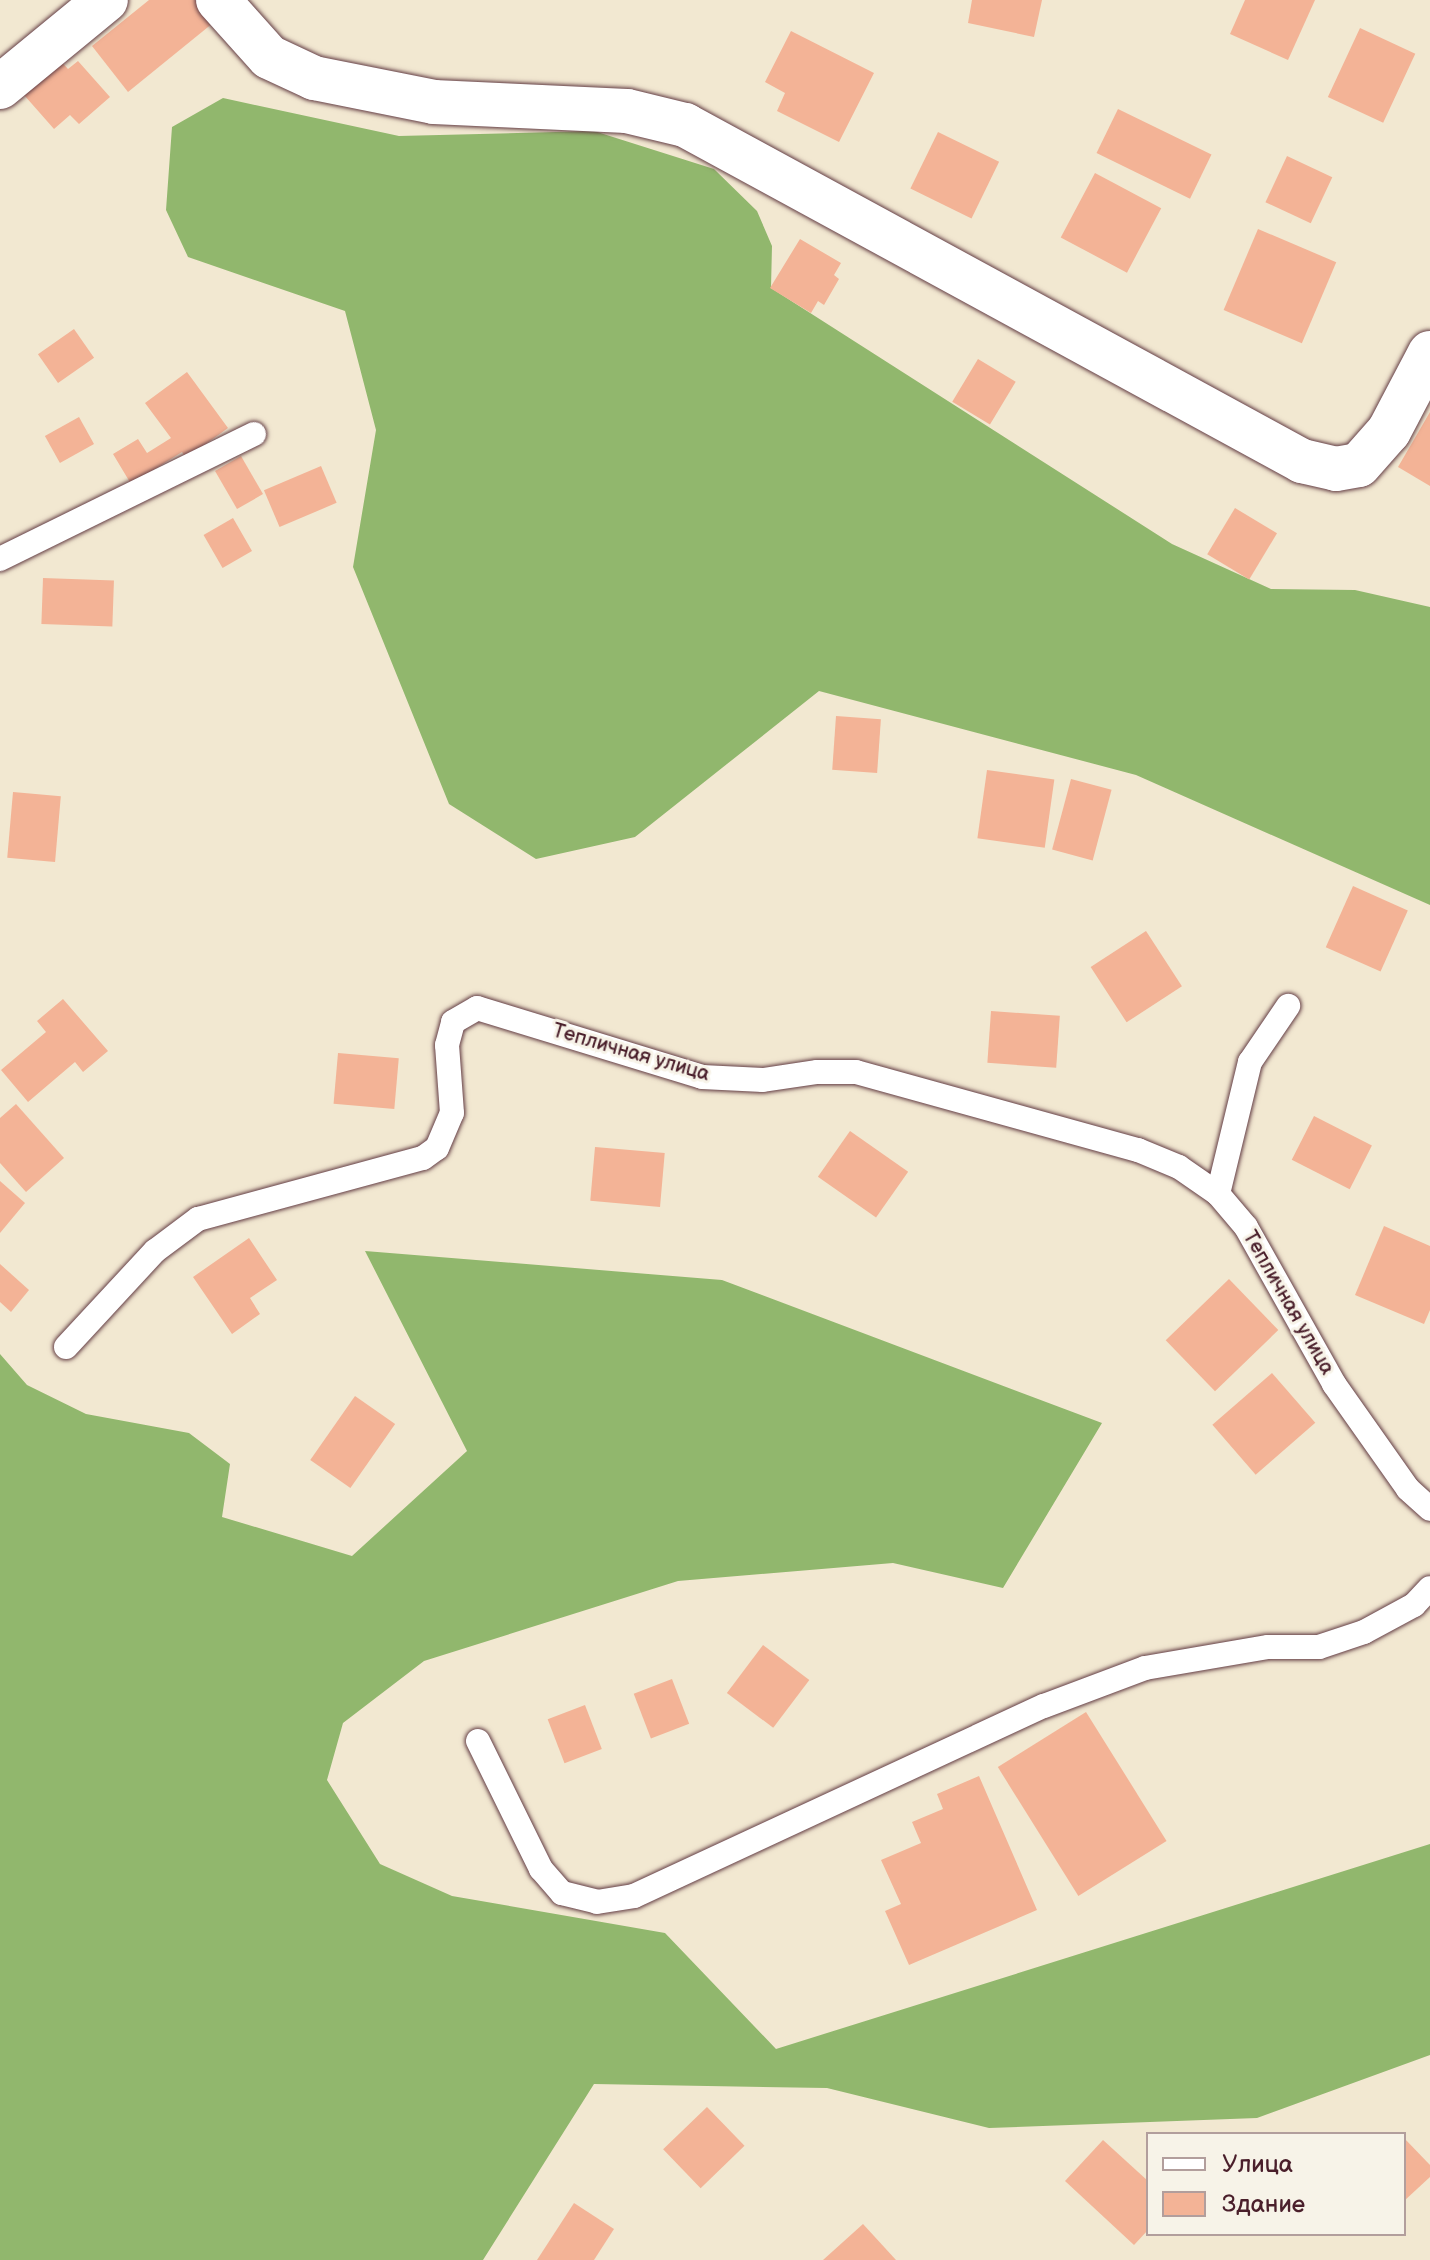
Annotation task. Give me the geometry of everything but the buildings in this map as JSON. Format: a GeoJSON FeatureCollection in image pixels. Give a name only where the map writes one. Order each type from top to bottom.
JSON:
{"type":"FeatureCollection","features":[{"type":"Feature","properties":{"kind":"street"},"geometry":{"type":"LineString","coordinates":[[0,87],[106,0]]}},
{"type":"Feature","properties":{"kind":"street"},"geometry":{"type":"LineString","coordinates":[[218,0],[269,57],[314,78],[434,102],[627,111],[685,125],[1302,461],[1336,469],[1359,465],[1389,431],[1430,353]]}},
{"type":"Feature","properties":{"kind":"lane"},"geometry":{"type":"LineString","coordinates":[[0,559],[254,434]]}},
{"type":"Feature","properties":{"kind":"lane"},"geometry":{"type":"LineString","coordinates":[[1218,1194],[1250,1062],[1288,1006]]}},
{"type":"Feature","properties":{"kind":"lane","name":"Тепличная улица"},"geometry":{"type":"LineString","coordinates":[[66,1347],[155,1251],[198,1219],[423,1158],[437,1148],[452,1113],[447,1045],[453,1022],[477,1008],[702,1077],[763,1080],[856,1072],[1138,1150],[1179,1167],[1218,1194],[1246,1227],[1334,1384],[1408,1489],[1430,1509]]}},
{"type":"Feature","properties":{"kind":"lane"},"geometry":{"type":"LineString","coordinates":[[478,1741],[541,1869],[562,1893],[597,1902],[634,1896],[1044,1706],[1145,1668],[1268,1647],[1319,1647],[1376,1625],[1414,1605],[1430,1588]]}},
{"type":"Feature","properties":{"kind":"green space"},"geometry":{"type":"Polygon","coordinates":[[[223,98],[399,136],[594,131],[714,169],[757,211],[772,246],[771,288],[1172,544],[1271,589],[1355,590],[1430,607],[1430,905],[1136,775],[819,691],[635,837],[536,859],[449,804],[353,567],[376,430],[345,311],[188,257],[166,210],[172,127],[223,98]]]}},
{"type":"Feature","properties":{"kind":"green space"},"geometry":{"type":"Polygon","coordinates":[[[365,1251],[722,1280],[1102,1423],[1003,1588],[893,1563],[678,1581],[424,1661],[343,1723],[327,1780],[380,1864],[452,1896],[665,1933],[776,2049],[1430,1844],[1430,2055],[1257,2118],[989,2128],[827,2088],[594,2084],[483,2260],[0,2260],[0,1354],[27,1385],[86,1414],[189,1433],[230,1464],[222,1517],[352,1556],[467,1451],[365,1251]]]}}]}
